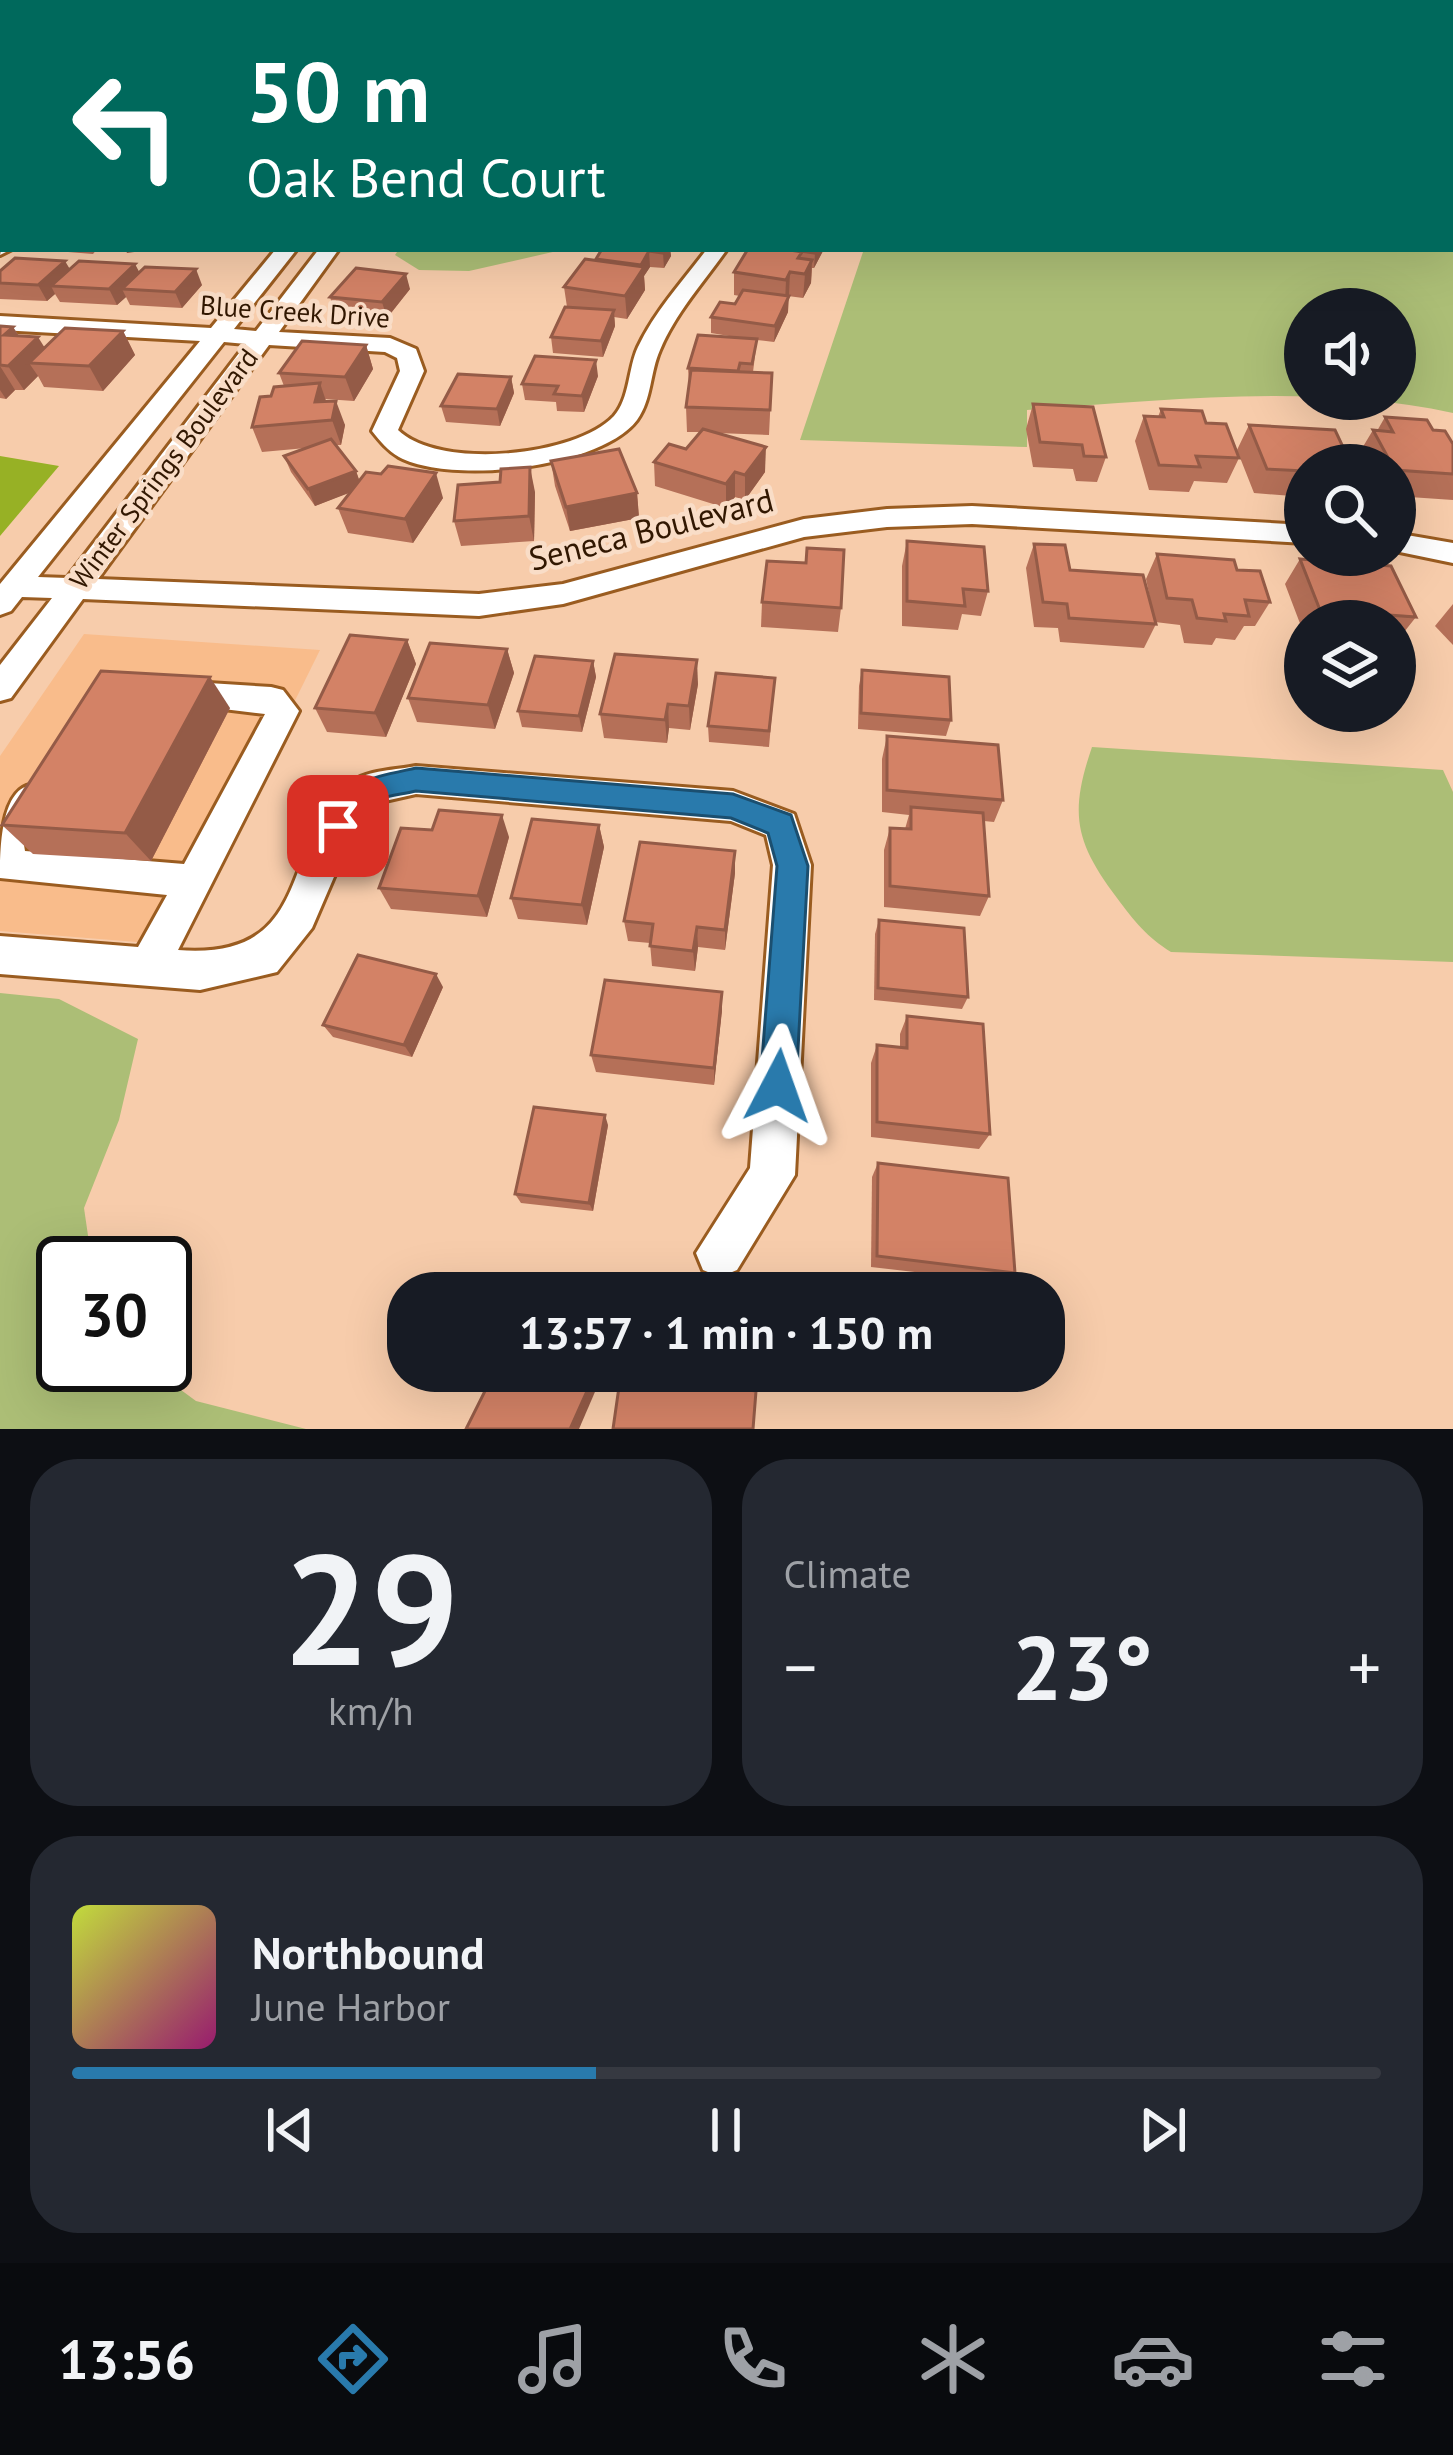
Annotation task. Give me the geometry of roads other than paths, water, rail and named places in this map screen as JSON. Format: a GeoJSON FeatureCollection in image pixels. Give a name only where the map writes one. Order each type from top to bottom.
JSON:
{"type":"FeatureCollection","features":[{"type":"Feature","properties":{"kind":"street","name":"Winter Springs Boulevard"},"geometry":{"type":"LineString","coordinates":[[7,595],[285,252]]}},
{"type":"Feature","properties":{"kind":"street","name":"Winter Springs Boulevard"},"geometry":{"type":"LineString","coordinates":[[0,689],[327,252]]}},
{"type":"Feature","properties":{"kind":"street","name":"Blue Creek Drive"},"geometry":{"type":"LineString","coordinates":[[0,323],[371,343],[408,354],[412,371],[386,431],[415,454],[448,459],[537,456],[604,436],[625,421],[649,347],[715,252]]}},
{"type":"Feature","properties":{"kind":"street","name":"Seneca Boulevard"},"geometry":{"type":"LineString","coordinates":[[7,595],[75,588],[479,605],[563,594],[804,528],[887,518],[973,515],[1284,533]]}},
{"type":"Feature","properties":{"kind":"street"},"geometry":{"type":"LineString","coordinates":[[1416,546],[1453,554]]}},
{"type":"Feature","properties":{"kind":"street"},"geometry":{"type":"LineString","coordinates":[[142,691],[271,699],[283,711],[149,968]]}},
{"type":"Feature","properties":{"kind":"street"},"geometry":{"type":"LineString","coordinates":[[55,766],[4,844],[10,866],[194,881]]}},
{"type":"Feature","properties":{"kind":"street"},"geometry":{"type":"LineString","coordinates":[[0,955],[200,971],[263,959],[298,916],[338,826],[365,791],[416,780],[733,806],[781,824],[793,866],[772,1175],[720,1252]]}}]}
